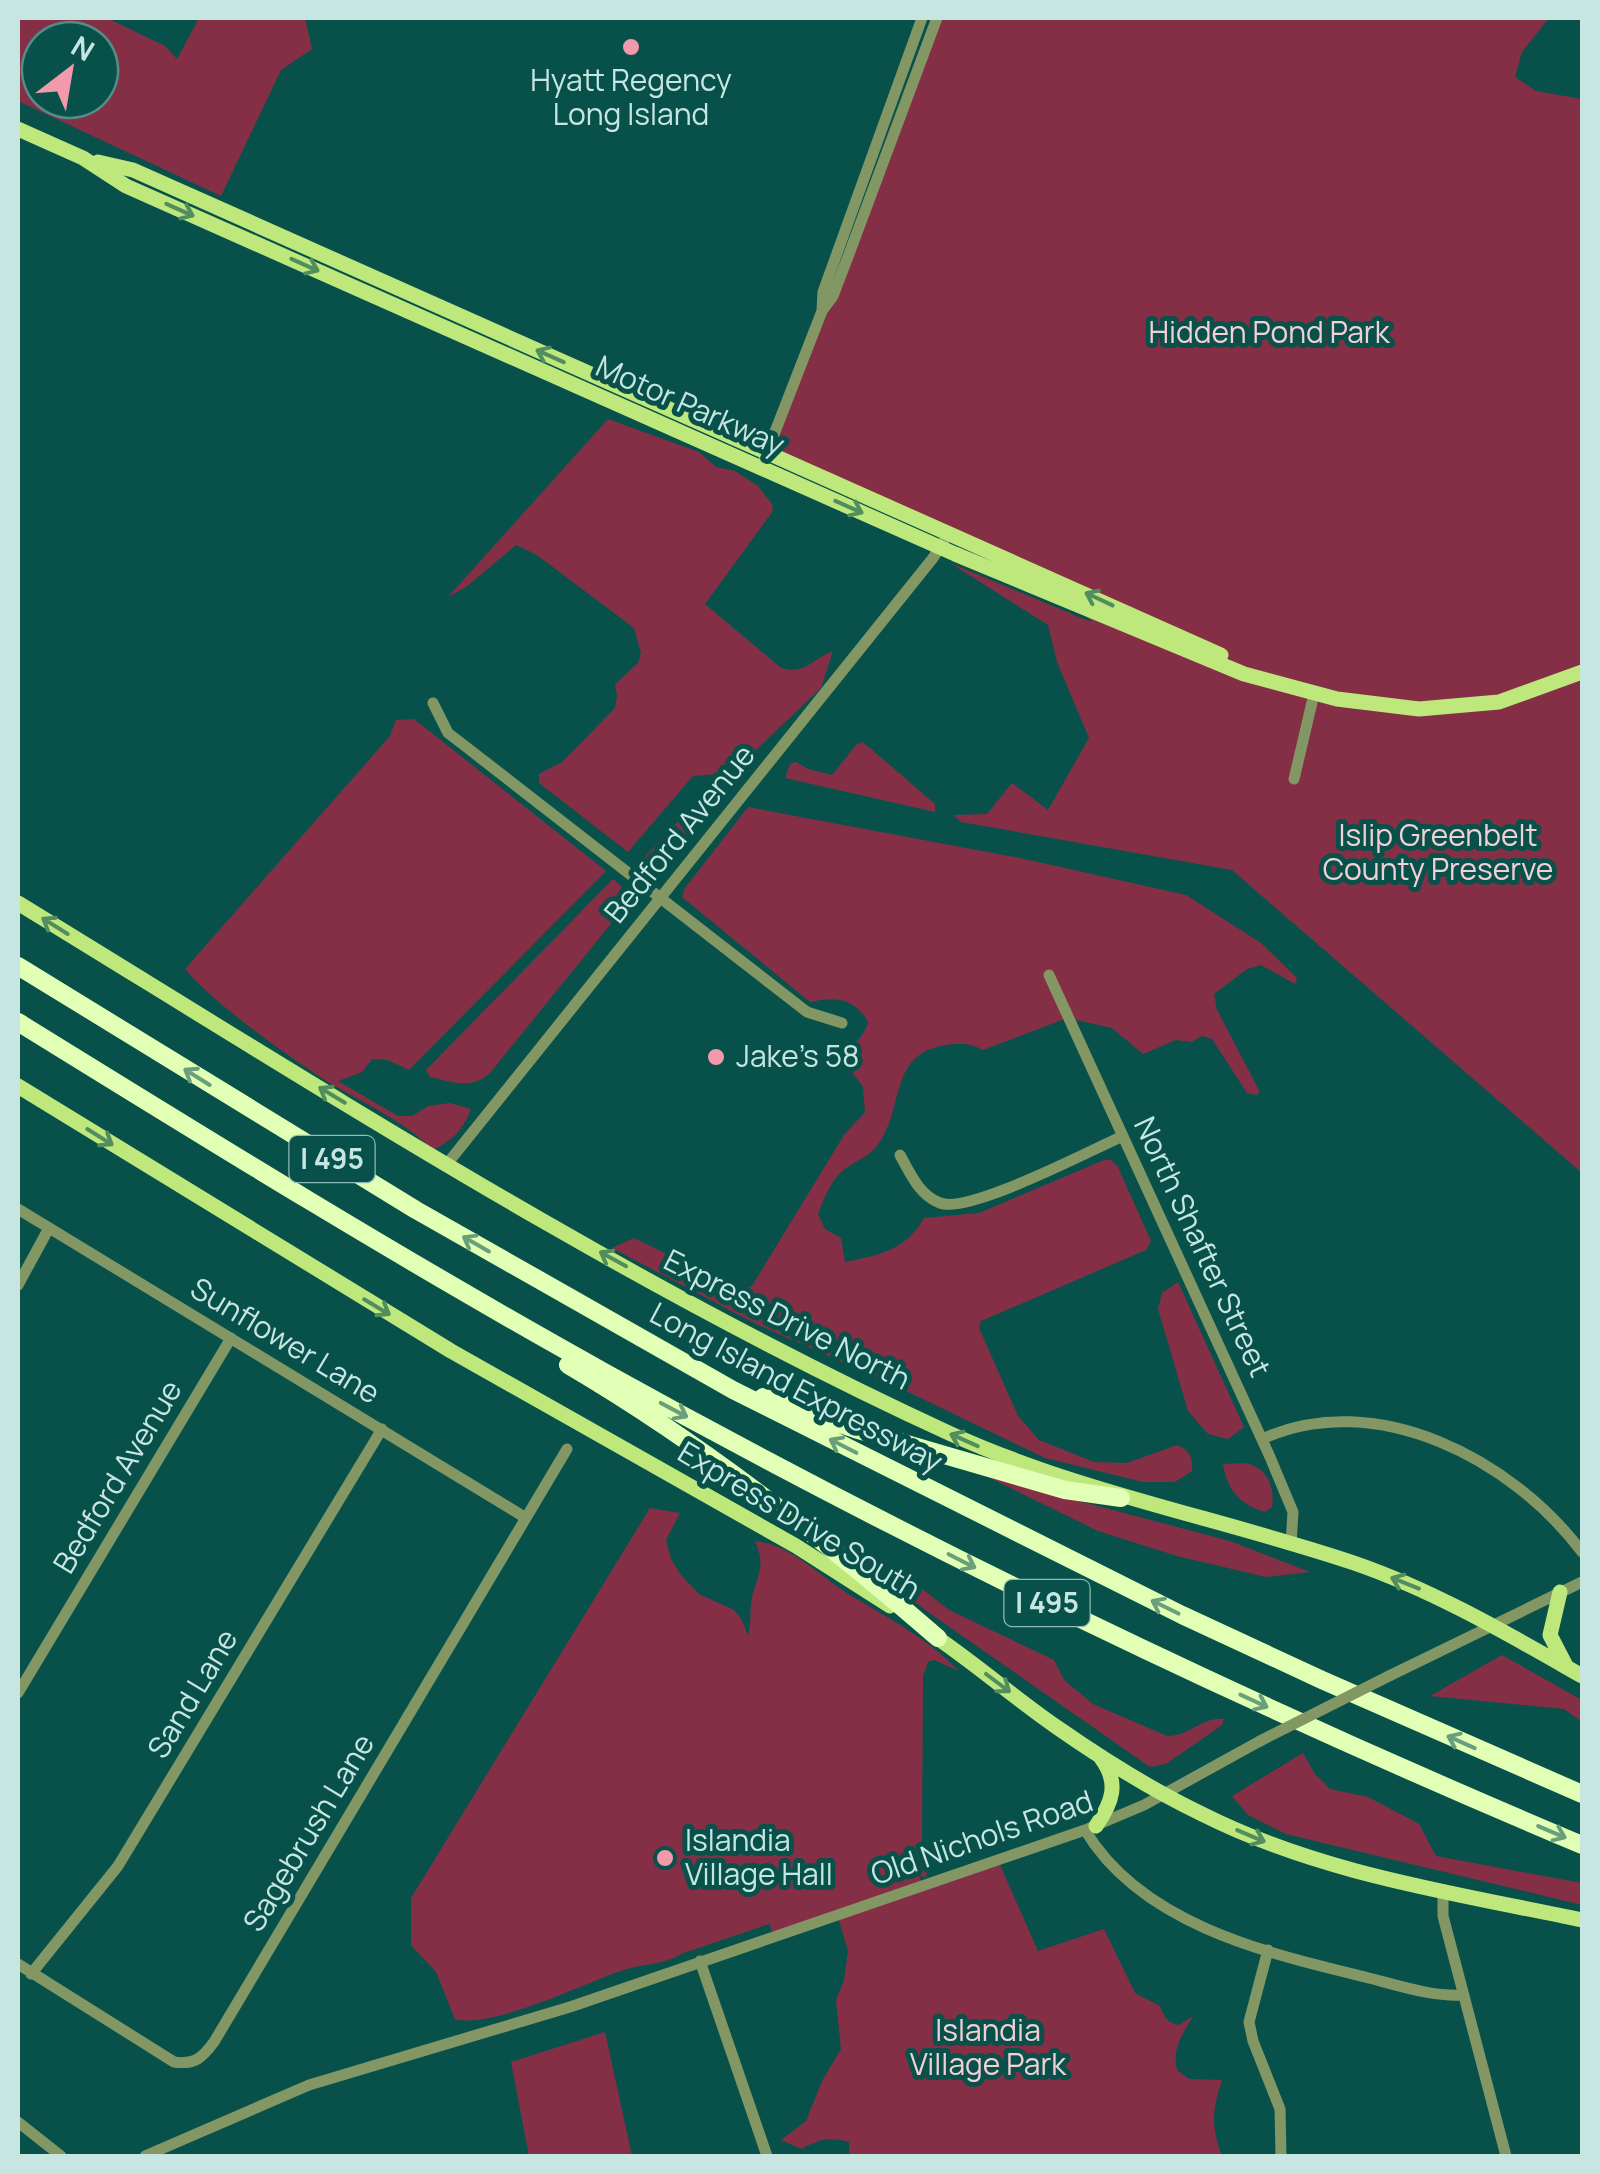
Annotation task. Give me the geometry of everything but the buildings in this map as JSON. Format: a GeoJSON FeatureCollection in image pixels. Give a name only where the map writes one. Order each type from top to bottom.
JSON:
{"type":"FeatureCollection","features":[{"type":"Feature","properties":{"kind":"highway","name":"Long Island Expressway"},"geometry":{"type":"LineString","coordinates":[[18,966],[416,1210],[733,1390],[1182,1615],[1582,1794]]}},
{"type":"Feature","properties":{"kind":"highway","name":"I 495"},"geometry":{"type":"LineString","coordinates":[[18,1022],[318,1206],[747,1449],[1026,1593],[1332,1736],[1582,1846]]}},
{"type":"Feature","properties":{"kind":"highway"},"geometry":{"type":"LineString","coordinates":[[528,1328],[560,1360],[658,1421],[938,1638]]}},
{"type":"Feature","properties":{"kind":"highway"},"geometry":{"type":"LineString","coordinates":[[733,1390],[778,1400],[855,1429],[1048,1485],[1121,1498]]}},
{"type":"Feature","properties":{"kind":"main road","name":"Motor Parkway"},"geometry":{"type":"LineString","coordinates":[[18,129],[83,158],[133,170],[944,540],[1132,630],[1282,686],[1391,707],[1445,708],[1499,702],[1582,672]]}},
{"type":"Feature","properties":{"kind":"main road","name":"Express Drive North"},"geometry":{"type":"LineString","coordinates":[[18,902],[447,1164],[667,1289],[903,1411],[988,1450],[1121,1498],[1291,1544],[1415,1587],[1493,1625],[1582,1676]]}},
{"type":"Feature","properties":{"kind":"main road","name":"Express Drive South"},"geometry":{"type":"LineString","coordinates":[[18,1086],[434,1341],[796,1546],[938,1638],[1099,1755],[1163,1794],[1290,1851],[1443,1892],[1582,1920]]}},
{"type":"Feature","properties":{"kind":"main road"},"geometry":{"type":"LineString","coordinates":[[1560,1592],[1550,1635],[1567,1668]]}},
{"type":"Feature","properties":{"kind":"main road"},"geometry":{"type":"LineString","coordinates":[[1090,1828],[1109,1805],[1113,1788],[1111,1774],[1099,1755]]}},
{"type":"Feature","properties":{"kind":"street"},"geometry":{"type":"LineString","coordinates":[[822,310],[823,292],[922,18]]}},
{"type":"Feature","properties":{"kind":"street"},"geometry":{"type":"LineString","coordinates":[[764,460],[822,310],[833,296],[844,268],[936,18]]}},
{"type":"Feature","properties":{"kind":"street","name":"Bedford Avenue"},"geometry":{"type":"LineString","coordinates":[[447,1164],[944,540]]}},
{"type":"Feature","properties":{"kind":"street"},"geometry":{"type":"LineString","coordinates":[[1294,778],[1314,694]]}},
{"type":"Feature","properties":{"kind":"street"},"geometry":{"type":"LineString","coordinates":[[433,703],[448,732],[661,899],[807,1012],[842,1023]]}},
{"type":"Feature","properties":{"kind":"street","name":"North Shafter Street"},"geometry":{"type":"LineString","coordinates":[[1049,975],[1262,1439],[1293,1512],[1291,1544]]}},
{"type":"Feature","properties":{"kind":"street"},"geometry":{"type":"LineString","coordinates":[[900,1155],[928,1197],[943,1204],[959,1205],[1122,1136]]}},
{"type":"Feature","properties":{"kind":"street","name":"Sunflower Lane"},"geometry":{"type":"LineString","coordinates":[[18,1209],[526,1518]]}},
{"type":"Feature","properties":{"kind":"street"},"geometry":{"type":"LineString","coordinates":[[18,1285],[49,1228]]}},
{"type":"Feature","properties":{"kind":"street","name":"Bedford Avenue"},"geometry":{"type":"LineString","coordinates":[[18,1693],[231,1338]]}},
{"type":"Feature","properties":{"kind":"street"},"geometry":{"type":"LineString","coordinates":[[1262,1439],[1283,1430],[1325,1422],[1389,1427],[1432,1438],[1516,1486],[1582,1552]]}},
{"type":"Feature","properties":{"kind":"street","name":"Sand Lane"},"geometry":{"type":"LineString","coordinates":[[31,1974],[118,1866],[382,1429]]}},
{"type":"Feature","properties":{"kind":"street","name":"Sagebrush Lane"},"geometry":{"type":"LineString","coordinates":[[18,1964],[174,2062],[188,2064],[200,2060],[567,1449]]}},
{"type":"Feature","properties":{"kind":"street","name":"Old Nichols Road"},"geometry":{"type":"LineString","coordinates":[[146,2156],[310,2085],[536,2018],[1090,1828],[1582,1582]]}},
{"type":"Feature","properties":{"kind":"street"},"geometry":{"type":"LineString","coordinates":[[1090,1828],[1113,1870],[1146,1896],[1193,1921],[1268,1950],[1433,1994],[1464,1995]]}},
{"type":"Feature","properties":{"kind":"street"},"geometry":{"type":"LineString","coordinates":[[1443,1892],[1444,1916],[1506,2156]]}},
{"type":"Feature","properties":{"kind":"street"},"geometry":{"type":"LineString","coordinates":[[1268,1950],[1249,2022],[1280,2110],[1281,2156]]}},
{"type":"Feature","properties":{"kind":"street"},"geometry":{"type":"LineString","coordinates":[[700,1962],[767,2156]]}},
{"type":"Feature","properties":{"kind":"street"},"geometry":{"type":"LineString","coordinates":[[18,2122],[61,2156]]}},
{"type":"Feature","properties":{"kind":"green space"},"geometry":{"type":"Polygon","coordinates":[[[18,18],[111,20],[20,20],[20,102],[18,18]]]}},
{"type":"Feature","properties":{"kind":"green space"},"geometry":{"type":"Polygon","coordinates":[[[199,18],[305,18],[312,49],[281,70],[221,196],[59,120],[120,120],[120,24],[165,46],[177,59],[199,18]]]}},
{"type":"Feature","properties":{"kind":"green space","name":"Hidden Pond Park"},"geometry":{"type":"Polygon","coordinates":[[[937,18],[1549,18],[1522,52],[1515,77],[1536,91],[1582,99],[1582,1173],[1232,870],[961,822],[953,815],[987,814],[1012,783],[1048,810],[1089,738],[1057,662],[1048,625],[950,563],[1091,622],[1084,610],[1276,683],[1067,584],[767,453],[937,18]]]}},
{"type":"Feature","properties":{"kind":"green space"},"geometry":{"type":"Polygon","coordinates":[[[608,419],[699,452],[716,467],[735,471],[758,486],[773,511],[705,604],[781,668],[803,668],[833,651],[821,688],[738,767],[728,773],[693,776],[628,852],[539,783],[539,774],[562,762],[615,708],[615,684],[638,663],[641,653],[634,628],[537,555],[516,545],[448,597],[608,419]]]}},
{"type":"Feature","properties":{"kind":"green space"},"geometry":{"type":"Polygon","coordinates":[[[414,719],[606,871],[409,1070],[388,1060],[372,1059],[362,1072],[338,1081],[398,1116],[412,1116],[428,1106],[450,1103],[471,1109],[456,1134],[433,1150],[397,1122],[274,1045],[234,1015],[185,969],[390,736],[396,720],[414,719]]]}},
{"type":"Feature","properties":{"kind":"green space"},"geometry":{"type":"Polygon","coordinates":[[[863,742],[935,804],[935,812],[785,778],[790,764],[796,762],[832,775],[857,744],[863,742]]]}},
{"type":"Feature","properties":{"kind":"green space"},"geometry":{"type":"Polygon","coordinates":[[[700,798],[710,806],[689,840],[657,866],[642,860],[700,798]]]}},
{"type":"Feature","properties":{"kind":"green space"},"geometry":{"type":"Polygon","coordinates":[[[748,807],[1020,858],[1186,895],[1261,943],[1297,978],[1295,984],[1261,965],[1247,969],[1214,994],[1217,1010],[1259,1090],[1258,1095],[1247,1093],[1212,1039],[1202,1036],[1192,1042],[1176,1040],[1143,1054],[1112,1028],[1067,1018],[983,1050],[960,1044],[927,1050],[906,1071],[877,1146],[836,1177],[818,1214],[825,1229],[841,1238],[845,1262],[900,1244],[924,1218],[979,1213],[1111,1160],[1117,1165],[1151,1241],[1146,1250],[981,1321],[979,1328],[1018,1416],[1039,1440],[1094,1462],[1127,1463],[1177,1445],[1190,1455],[1192,1471],[1175,1482],[1143,1482],[1045,1458],[752,1322],[612,1248],[634,1238],[739,1289],[752,1286],[844,1135],[865,1112],[863,1087],[836,1050],[852,1044],[863,1033],[868,1022],[863,1014],[844,1001],[810,1002],[682,897],[748,807]]]}},
{"type":"Feature","properties":{"kind":"green space"},"geometry":{"type":"Polygon","coordinates":[[[613,879],[626,891],[618,915],[490,1073],[469,1083],[430,1077],[426,1070],[613,879]]]}},
{"type":"Feature","properties":{"kind":"green space"},"geometry":{"type":"Polygon","coordinates":[[[1178,1282],[1244,1427],[1228,1439],[1208,1434],[1188,1411],[1158,1309],[1162,1293],[1178,1282]]]}},
{"type":"Feature","properties":{"kind":"green space"},"geometry":{"type":"Polygon","coordinates":[[[1245,1463],[1264,1473],[1271,1485],[1272,1507],[1265,1512],[1241,1500],[1228,1481],[1223,1464],[1245,1463]]]}},
{"type":"Feature","properties":{"kind":"green space"},"geometry":{"type":"Polygon","coordinates":[[[988,1477],[1230,1541],[1310,1572],[1266,1577],[1177,1556],[1098,1531],[988,1477]]]}},
{"type":"Feature","properties":{"kind":"green space","name":"Islandia Village Park"},"geometry":{"type":"Polygon","coordinates":[[[650,1508],[680,1513],[666,1540],[671,1559],[699,1594],[734,1610],[748,1636],[760,1567],[755,1541],[793,1555],[920,1639],[959,1671],[934,1660],[928,1662],[923,1676],[922,1842],[930,1867],[925,1878],[919,1875],[921,1881],[996,1856],[1038,1951],[1104,1929],[1135,1993],[1160,2006],[1172,2023],[1179,2025],[1193,2016],[1177,2048],[1177,2070],[1189,2079],[1222,2080],[1214,2118],[1222,2156],[849,2156],[849,2142],[842,2140],[825,2140],[802,2149],[781,2140],[806,2121],[822,2081],[841,2049],[836,2000],[844,1980],[848,1951],[837,1914],[774,1935],[769,1924],[667,1961],[621,1971],[514,2012],[491,2018],[455,2019],[436,1972],[411,1945],[411,1898],[650,1508]]]}},
{"type":"Feature","properties":{"kind":"green space"},"geometry":{"type":"Polygon","coordinates":[[[826,1532],[912,1581],[949,1610],[1054,1660],[1064,1680],[1093,1704],[1167,1736],[1216,1719],[1224,1719],[1222,1725],[1166,1764],[1150,1767],[928,1612],[826,1532]]]}},
{"type":"Feature","properties":{"kind":"green space"},"geometry":{"type":"Polygon","coordinates":[[[1502,1655],[1582,1700],[1582,1722],[1564,1709],[1430,1696],[1502,1655]]]}},
{"type":"Feature","properties":{"kind":"green space"},"geometry":{"type":"Polygon","coordinates":[[[1303,1753],[1330,1789],[1368,1797],[1419,1824],[1436,1856],[1582,1883],[1582,1905],[1286,1834],[1248,1815],[1232,1796],[1303,1753]]]}},
{"type":"Feature","properties":{"kind":"green space"},"geometry":{"type":"Polygon","coordinates":[[[605,2032],[632,2156],[529,2156],[511,2062],[605,2032]]]}},
{"type":"Feature","properties":{"kind":"place","name":"Hyatt Regency Long Island"},"geometry":{"type":"Point","coordinates":[631,47]}},
{"type":"Feature","properties":{"kind":"place","name":"Jake's 58"},"geometry":{"type":"Point","coordinates":[716,1057]}},
{"type":"Feature","properties":{"kind":"place","name":"Islandia Village Hall"},"geometry":{"type":"Point","coordinates":[665,1858]}},
{"type":"Feature","properties":{"kind":"park label","name":"Islip Greenbelt County Preserve"},"geometry":{"type":"Point","coordinates":[1438,853]}}]}
